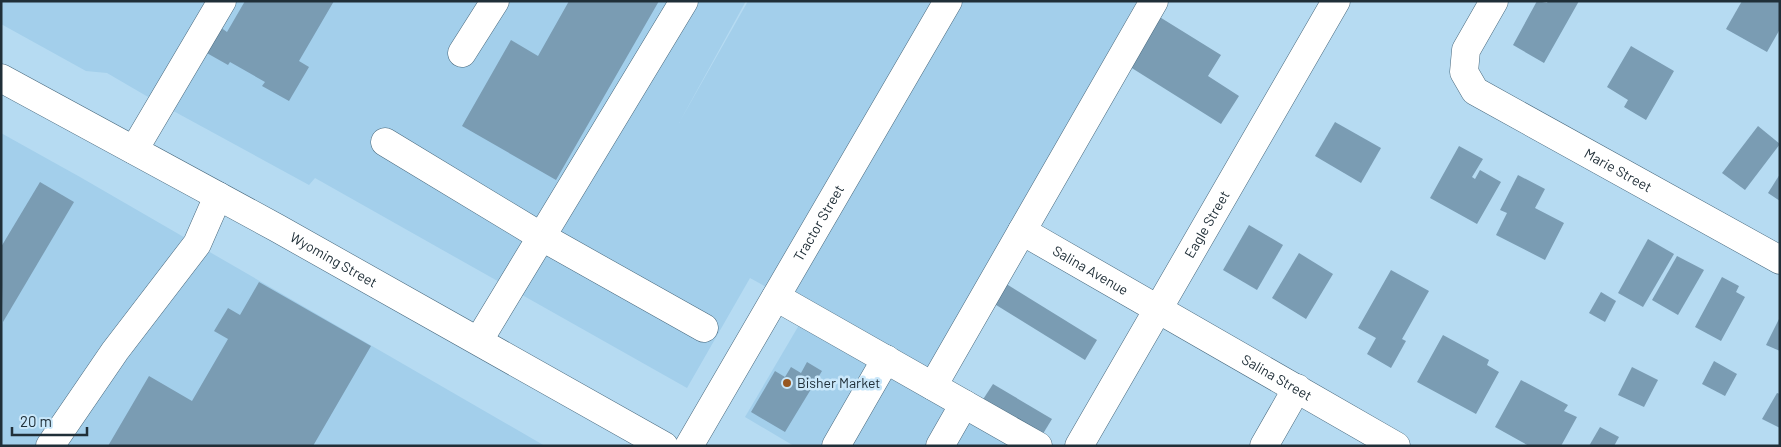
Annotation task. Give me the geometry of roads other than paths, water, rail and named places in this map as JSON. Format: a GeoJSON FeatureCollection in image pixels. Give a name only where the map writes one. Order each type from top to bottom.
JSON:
{"type":"FeatureCollection","features":[{"type":"Feature","properties":{"kind":"street"},"geometry":{"type":"LineString","coordinates":[[134,150],[222,1]]}},
{"type":"Feature","properties":{"kind":"street"},"geometry":{"type":"LineString","coordinates":[[462,53],[495,1]]}},
{"type":"Feature","properties":{"kind":"street"},"geometry":{"type":"LineString","coordinates":[[479,340],[684,1]]}},
{"type":"Feature","properties":{"kind":"street","name":"Tractor Street"},"geometry":{"type":"LineString","coordinates":[[689,446],[948,1]]}},
{"type":"Feature","properties":{"kind":"street"},"geometry":{"type":"LineString","coordinates":[[934,386],[1154,1]]}},
{"type":"Feature","properties":{"kind":"street","name":"Marie Street"},"geometry":{"type":"LineString","coordinates":[[1494,1],[1466,50],[1464,72],[1475,91],[1780,260]]}},
{"type":"Feature","properties":{"kind":"street","name":"Eagle Street"},"geometry":{"type":"LineString","coordinates":[[1079,446],[1158,309],[1327,4]]}},
{"type":"Feature","properties":{"kind":"street","name":"Wyoming Street"},"geometry":{"type":"LineString","coordinates":[[1,78],[479,340],[664,446]]}},
{"type":"Feature","properties":{"kind":"street"},"geometry":{"type":"LineString","coordinates":[[385,142],[542,237],[704,328]]}},
{"type":"Feature","properties":{"kind":"street"},"geometry":{"type":"LineString","coordinates":[[50,446],[115,351],[197,244],[218,196]]}},
{"type":"Feature","properties":{"kind":"street","name":"Salina Avenue"},"geometry":{"type":"LineString","coordinates":[[1022,231],[1158,309]]}},
{"type":"Feature","properties":{"kind":"street"},"geometry":{"type":"LineString","coordinates":[[776,297],[1038,446]]}},
{"type":"Feature","properties":{"kind":"street","name":"Salina Street"},"geometry":{"type":"LineString","coordinates":[[1158,309],[1396,446]]}},
{"type":"Feature","properties":{"kind":"street"},"geometry":{"type":"LineString","coordinates":[[836,446],[886,359]]}},
{"type":"Feature","properties":{"kind":"street"},"geometry":{"type":"LineString","coordinates":[[1264,446],[1297,388]]}},
{"type":"Feature","properties":{"kind":"street"},"geometry":{"type":"LineString","coordinates":[[940,446],[964,404]]}},
{"type":"Feature","properties":{"kind":"place","name":"Bisher Market"},"geometry":{"type":"Point","coordinates":[787,383]}}]}
